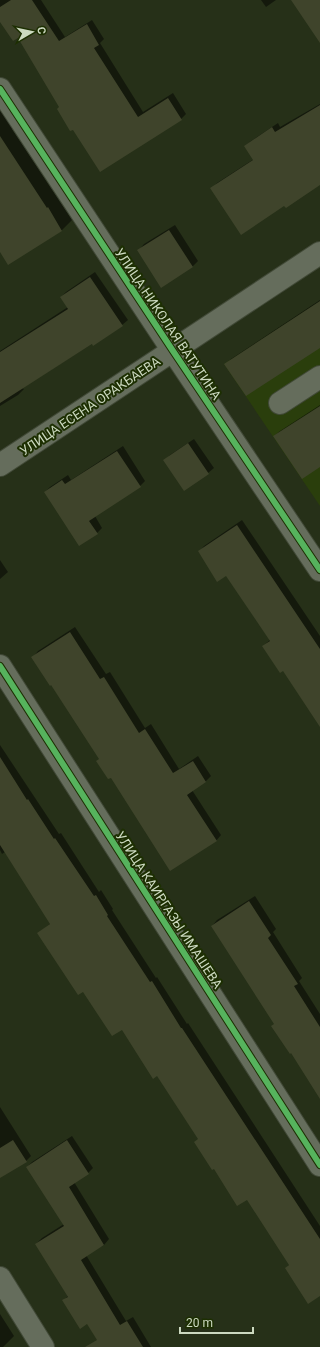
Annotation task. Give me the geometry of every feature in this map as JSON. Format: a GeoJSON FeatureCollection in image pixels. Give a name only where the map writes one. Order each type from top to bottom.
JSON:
{"type":"FeatureCollection","features":[{"type":"Feature","properties":{"kind":"street","name":"УЛИЦА НИКОЛАЯ ВАТУТИНА"},"geometry":{"type":"LineString","coordinates":[[0,89],[320,570]]}},
{"type":"Feature","properties":{"kind":"street","name":"УЛИЦА ЕСЕНА ОРАКБАЕВА"},"geometry":{"type":"LineString","coordinates":[[0,465],[320,253]]}},
{"type":"Feature","properties":{"kind":"street"},"geometry":{"type":"LineString","coordinates":[[280,403],[320,378]]}},
{"type":"Feature","properties":{"kind":"street","name":"УЛИЦА КАИРГАЗЫ ИМАШЕВА"},"geometry":{"type":"LineString","coordinates":[[0,666],[320,1164]]}},
{"type":"Feature","properties":{"kind":"street"},"geometry":{"type":"LineString","coordinates":[[0,1278],[41,1346]]}},
{"type":"Feature","properties":{"kind":"shaded area"},"geometry":{"type":"Polygon","coordinates":[[[320,301],[320,506],[224,364],[320,301]]]}},
{"type":"Feature","properties":{"kind":"building"},"geometry":{"type":"Polygon","coordinates":[[[11,0],[32,0],[59,41],[87,24],[99,45],[94,48],[138,117],[168,98],[182,120],[100,172],[73,130],[70,131],[57,109],[59,107],[18,38],[13,41],[0,22],[0,7],[11,0]]]}},
{"type":"Feature","properties":{"kind":"building"},"geometry":{"type":"Polygon","coordinates":[[[291,0],[320,0],[320,43],[291,0]]]}},
{"type":"Feature","properties":{"kind":"building"},"geometry":{"type":"Polygon","coordinates":[[[320,105],[320,185],[286,208],[284,206],[241,235],[210,188],[253,160],[244,146],[272,127],[275,132],[320,105]]]}},
{"type":"Feature","properties":{"kind":"building"},"geometry":{"type":"Polygon","coordinates":[[[0,136],[47,208],[48,207],[62,231],[8,265],[0,252],[0,136]]]}},
{"type":"Feature","properties":{"kind":"building"},"geometry":{"type":"Polygon","coordinates":[[[169,230],[193,267],[161,288],[137,250],[169,230]]]}},
{"type":"Feature","properties":{"kind":"building"},"geometry":{"type":"Polygon","coordinates":[[[90,277],[123,326],[0,403],[0,352],[68,309],[60,297],[90,277]]]}},
{"type":"Feature","properties":{"kind":"building"},"geometry":{"type":"Polygon","coordinates":[[[320,301],[320,348],[246,396],[224,364],[320,301]]]}},
{"type":"Feature","properties":{"kind":"building"},"geometry":{"type":"Polygon","coordinates":[[[320,406],[320,467],[302,479],[273,436],[320,406]]]}},
{"type":"Feature","properties":{"kind":"building"},"geometry":{"type":"Polygon","coordinates":[[[188,443],[209,474],[184,491],[163,460],[188,443]]]}},
{"type":"Feature","properties":{"kind":"building"},"geometry":{"type":"Polygon","coordinates":[[[117,451],[141,487],[89,521],[98,534],[79,546],[44,492],[62,480],[65,484],[117,451]]]}},
{"type":"Feature","properties":{"kind":"building"},"geometry":{"type":"Polygon","coordinates":[[[237,525],[320,649],[320,727],[283,671],[280,673],[262,646],[270,641],[226,576],[217,582],[198,551],[237,525]]]}},
{"type":"Feature","properties":{"kind":"building"},"geometry":{"type":"Polygon","coordinates":[[[70,632],[100,679],[104,677],[139,733],[145,729],[173,773],[193,761],[206,782],[187,795],[217,841],[170,871],[111,778],[108,779],[96,761],[99,759],[31,657],[70,632]]]}},
{"type":"Feature","properties":{"kind":"building"},"geometry":{"type":"Polygon","coordinates":[[[0,757],[54,839],[55,838],[94,896],[96,895],[108,915],[107,916],[150,982],[152,981],[181,1028],[320,1239],[320,1296],[308,1304],[285,1268],[289,1265],[247,1200],[237,1206],[214,1169],[212,1170],[194,1142],[198,1139],[157,1076],[153,1079],[122,1030],[112,1036],[83,992],[78,995],[37,933],[50,924],[0,845],[0,757]]]}},
{"type":"Feature","properties":{"kind":"building"},"geometry":{"type":"Polygon","coordinates":[[[249,901],[271,935],[268,938],[298,984],[294,986],[320,1027],[320,1099],[291,1053],[290,1054],[271,1026],[274,1024],[211,926],[249,901]]]}},
{"type":"Feature","properties":{"kind":"building"},"geometry":{"type":"Polygon","coordinates":[[[13,1140],[27,1162],[0,1178],[0,1148],[13,1140]]]}},
{"type":"Feature","properties":{"kind":"building"},"geometry":{"type":"Polygon","coordinates":[[[67,1140],[89,1174],[69,1187],[104,1245],[81,1260],[120,1325],[127,1321],[143,1347],[85,1347],[97,1340],[87,1324],[80,1329],[62,1300],[68,1297],[35,1244],[64,1226],[26,1167],[67,1140]]]}},
{"type":"Feature","properties":{"kind":"cycle path"},"geometry":{"type":"LineString","coordinates":[[0,89],[320,570]]}},
{"type":"Feature","properties":{"kind":"cycle path"},"geometry":{"type":"LineString","coordinates":[[0,666],[320,1165]]}}]}
